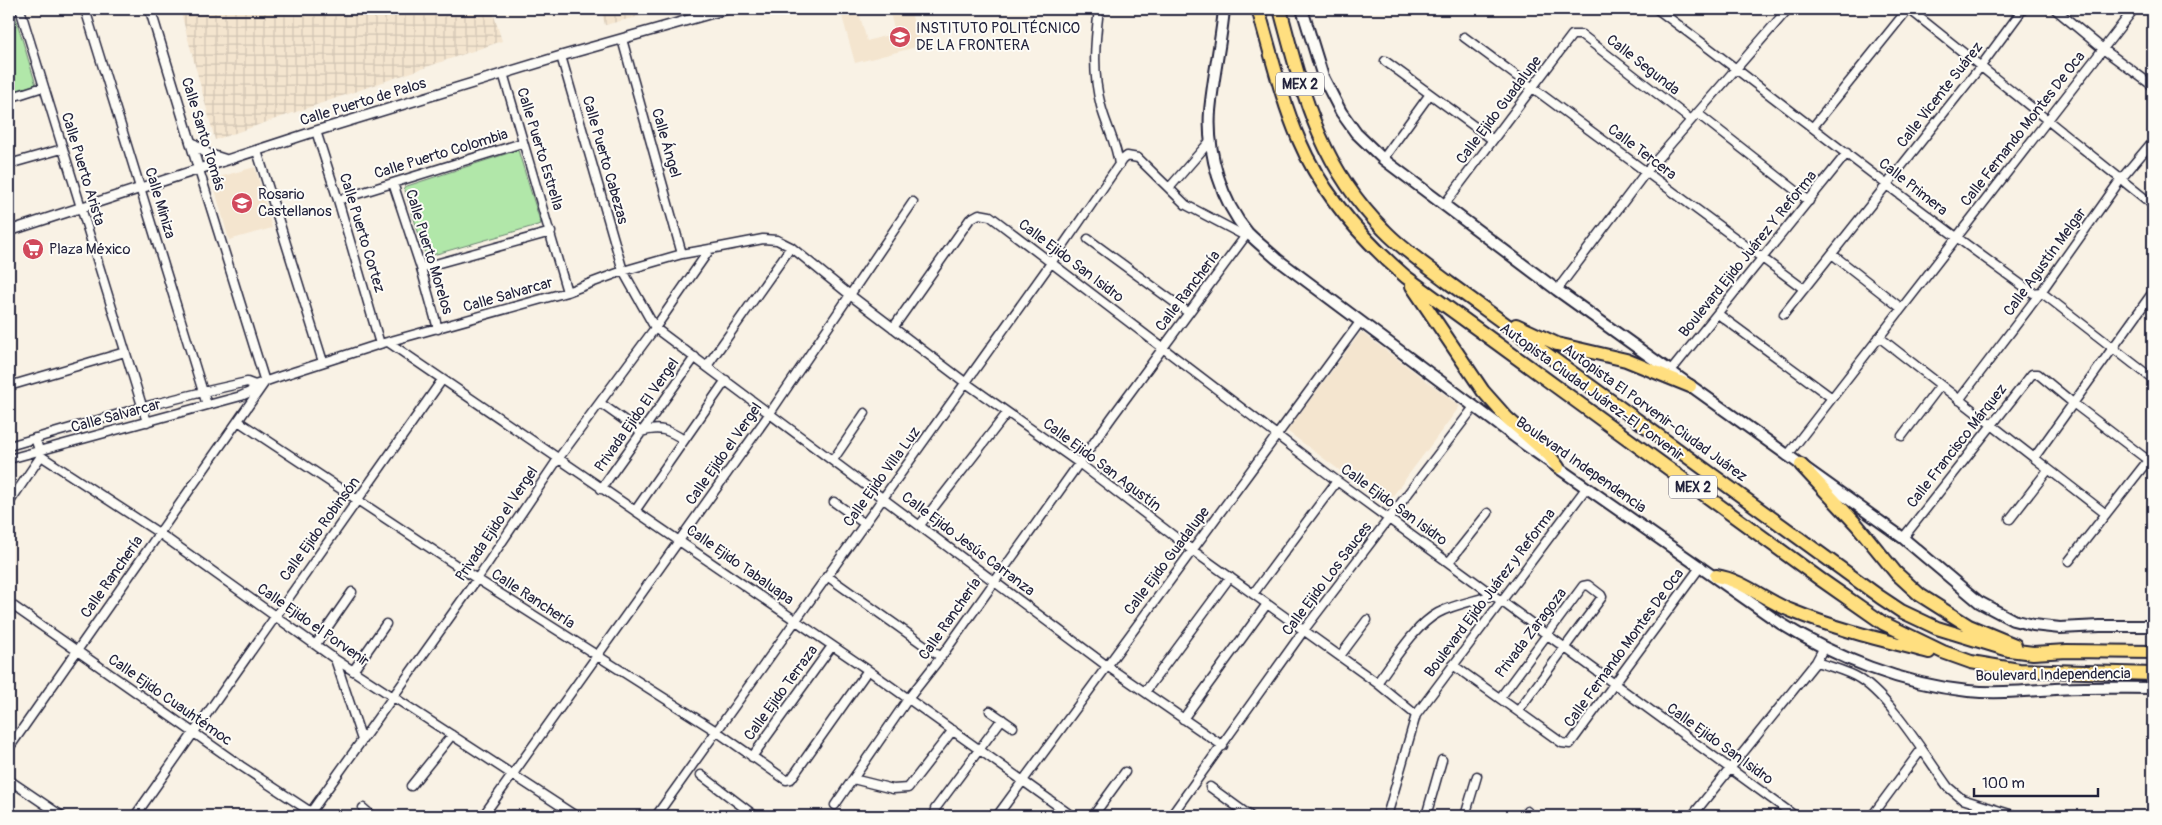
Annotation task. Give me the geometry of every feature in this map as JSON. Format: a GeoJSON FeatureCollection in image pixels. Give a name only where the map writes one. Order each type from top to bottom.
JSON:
{"type":"FeatureCollection","features":[{"type":"Feature","properties":{"kind":"highway","name":"Autopista Ciudad Juárez-El Porvenir"},"geometry":{"type":"LineString","coordinates":[[1258,9],[1284,100],[1307,157],[1346,217],[1378,254],[1406,277],[1868,614],[1905,635],[1955,656],[1992,666],[2018,670],[2153,674]]}},
{"type":"Feature","properties":{"kind":"highway","name":"Autopista El Porvenir-Ciudad Juárez"},"geometry":{"type":"LineString","coordinates":[[1280,9],[1303,96],[1329,157],[1352,193],[1385,232],[1449,283],[1901,610],[1937,628],[1989,645],[2033,653],[2066,651],[2153,652]]}},
{"type":"Feature","properties":{"kind":"highway"},"geometry":{"type":"LineString","coordinates":[[1406,277],[1483,391],[1507,418],[1549,455],[1558,467]]}},
{"type":"Feature","properties":{"kind":"highway"},"geometry":{"type":"LineString","coordinates":[[1482,306],[1557,344],[1626,360],[1690,386]]}},
{"type":"Feature","properties":{"kind":"highway"},"geometry":{"type":"LineString","coordinates":[[1801,465],[1857,525],[1896,573],[1920,595],[1969,626],[2033,653]]}},
{"type":"Feature","properties":{"kind":"highway"},"geometry":{"type":"LineString","coordinates":[[1716,576],[1733,580],[1766,599],[1805,616],[1933,654],[1955,656]]}},
{"type":"Feature","properties":{"kind":"main road","name":"Boulevard Independencia"},"geometry":{"type":"LineString","coordinates":[[1224,9],[1210,112],[1211,140],[1216,169],[1224,194],[1247,234],[1276,258],[1474,407],[1780,623],[1824,647],[1860,663],[1926,683],[1968,691],[2012,693],[2056,689],[2153,688]]}},
{"type":"Feature","properties":{"kind":"main road","name":"MEX 2"},"geometry":{"type":"LineString","coordinates":[[1302,9],[1323,77],[1341,112],[1356,133],[1383,159],[1557,290],[1903,538],[1979,602],[2013,620],[2033,625],[2060,628],[2153,626]]}},
{"type":"Feature","properties":{"kind":"street","name":"Calle Puerto Arista"},"geometry":{"type":"LineString","coordinates":[[20,9],[147,422]]}},
{"type":"Feature","properties":{"kind":"street","name":"Calle Miniza"},"geometry":{"type":"LineString","coordinates":[[85,9],[208,405]]}},
{"type":"Feature","properties":{"kind":"street","name":"Calle Santo Tomás"},"geometry":{"type":"LineString","coordinates":[[150,9],[265,382]]}},
{"type":"Feature","properties":{"kind":"street","name":"Calle Puerto de Palos"},"geometry":{"type":"LineString","coordinates":[[9,231],[257,151],[316,130],[503,73],[728,9]]}},
{"type":"Feature","properties":{"kind":"street"},"geometry":{"type":"LineString","coordinates":[[1099,9],[1094,55],[1096,77],[1101,106],[1116,148],[1119,165]]}},
{"type":"Feature","properties":{"kind":"street","name":"Calle Primera"},"geometry":{"type":"LineString","coordinates":[[1657,9],[1888,184],[1955,238],[2033,293],[2041,292],[2153,379]]}},
{"type":"Feature","properties":{"kind":"street"},"geometry":{"type":"LineString","coordinates":[[1557,290],[1646,172],[1788,9]]}},
{"type":"Feature","properties":{"kind":"street"},"geometry":{"type":"LineString","coordinates":[[1813,127],[1908,9],[2153,205]]}},
{"type":"Feature","properties":{"kind":"street","name":"Calle Vicente Suárez"},"geometry":{"type":"LineString","coordinates":[[1784,314],[1981,66],[2023,9]]}},
{"type":"Feature","properties":{"kind":"street"},"geometry":{"type":"LineString","coordinates":[[2055,9],[2153,86]]}},
{"type":"Feature","properties":{"kind":"street","name":"Calle Fernando Montes De Oca"},"geometry":{"type":"LineString","coordinates":[[1787,456],[2134,9]]}},
{"type":"Feature","properties":{"kind":"street","name":"Calle Ejido Guadalupe"},"geometry":{"type":"LineString","coordinates":[[1444,205],[1572,34],[1577,34]]}},
{"type":"Feature","properties":{"kind":"street","name":"Calle Segunda"},"geometry":{"type":"LineString","coordinates":[[1577,34],[1582,35],[1691,120]]}},
{"type":"Feature","properties":{"kind":"street","name":"Calle Tercera"},"geometry":{"type":"LineString","coordinates":[[1464,37],[1534,87],[1804,289]]}},
{"type":"Feature","properties":{"kind":"street","name":"Calle Ángel"},"geometry":{"type":"LineString","coordinates":[[622,39],[682,254]]}},
{"type":"Feature","properties":{"kind":"street","name":"Calle Puerto Cabezas"},"geometry":{"type":"LineString","coordinates":[[562,56],[623,271]]}},
{"type":"Feature","properties":{"kind":"street"},"geometry":{"type":"LineString","coordinates":[[1385,61],[1493,140]]}},
{"type":"Feature","properties":{"kind":"street","name":"Calle Puerto Estrella"},"geometry":{"type":"LineString","coordinates":[[503,73],[567,292]]}},
{"type":"Feature","properties":{"kind":"street"},"geometry":{"type":"LineString","coordinates":[[9,98],[43,87]]}},
{"type":"Feature","properties":{"kind":"street"},"geometry":{"type":"LineString","coordinates":[[1383,159],[1430,94]]}},
{"type":"Feature","properties":{"kind":"street"},"geometry":{"type":"LineString","coordinates":[[1697,113],[1809,201]]}},
{"type":"Feature","properties":{"kind":"street","name":"Calle Puerto Cortez"},"geometry":{"type":"LineString","coordinates":[[316,130],[384,343]]}},
{"type":"Feature","properties":{"kind":"street"},"geometry":{"type":"LineString","coordinates":[[1211,140],[1170,187],[1191,208],[1247,234]]}},
{"type":"Feature","properties":{"kind":"street","name":"Calle Agustín Melgar"},"geometry":{"type":"LineString","coordinates":[[1960,400],[2041,292],[2121,180],[2153,141]]}},
{"type":"Feature","properties":{"kind":"street"},"geometry":{"type":"LineString","coordinates":[[191,142],[208,154],[227,160]]}},
{"type":"Feature","properties":{"kind":"street","name":"Calle Puerto Colombia"},"geometry":{"type":"LineString","coordinates":[[338,200],[522,143]]}},
{"type":"Feature","properties":{"kind":"street"},"geometry":{"type":"LineString","coordinates":[[9,164],[62,149]]}},
{"type":"Feature","properties":{"kind":"street"},"geometry":{"type":"LineString","coordinates":[[257,151],[323,362]]}},
{"type":"Feature","properties":{"kind":"street","name":"Boulevard Ejido Juárez Y Reforma"},"geometry":{"type":"LineString","coordinates":[[1670,372],[1847,153]]}},
{"type":"Feature","properties":{"kind":"street","name":"Calle Ejido Villa Luz"},"geometry":{"type":"LineString","coordinates":[[656,816],[794,620],[966,383],[1124,158],[1131,155],[1138,158],[1170,187]]}},
{"type":"Feature","properties":{"kind":"street","name":"Calle Puerto Morelos"},"geometry":{"type":"LineString","coordinates":[[393,183],[421,268],[438,329]]}},
{"type":"Feature","properties":{"kind":"street","name":"Calle Ejido el Vergel"},"geometry":{"type":"LineString","coordinates":[[483,816],[770,413],[913,202]]}},
{"type":"Feature","properties":{"kind":"street","name":"Calle Ejido San Isidro"},"geometry":{"type":"LineString","coordinates":[[893,328],[970,220],[979,214],[990,216],[1278,434],[1337,481],[1795,816]]}},
{"type":"Feature","properties":{"kind":"street","name":"Calle Puerto Estrella"},"geometry":{"type":"LineString","coordinates":[[421,268],[551,232]]}},
{"type":"Feature","properties":{"kind":"street","name":"Calle Ranchería"},"geometry":{"type":"LineString","coordinates":[[835,805],[908,699],[941,657],[1079,463],[1247,234]]}},
{"type":"Feature","properties":{"kind":"street","name":"Calle Salvarcar"},"geometry":{"type":"LineString","coordinates":[[9,446],[143,407],[203,392],[247,382],[255,385],[384,343],[567,292],[623,271],[682,254],[770,239]]}},
{"type":"Feature","properties":{"kind":"street","name":"Calle Ejido San Agustín"},"geometry":{"type":"LineString","coordinates":[[770,239],[791,246],[850,295],[966,383],[1079,463],[1192,550],[1377,683],[1416,715]]}},
{"type":"Feature","properties":{"kind":"street"},"geometry":{"type":"LineString","coordinates":[[1088,239],[1188,313]]}},
{"type":"Feature","properties":{"kind":"street"},"geometry":{"type":"LineString","coordinates":[[707,366],[791,246]]}},
{"type":"Feature","properties":{"kind":"street","name":"Privada Ejido el Vergel"},"geometry":{"type":"LineString","coordinates":[[312,815],[362,740],[477,579],[558,459],[655,328],[710,249]]}},
{"type":"Feature","properties":{"kind":"street"},"geometry":{"type":"LineString","coordinates":[[1832,254],[1902,308]]}},
{"type":"Feature","properties":{"kind":"street","name":"Calle Ejido Jesús Carranza"},"geometry":{"type":"LineString","coordinates":[[623,271],[655,328],[884,497],[1107,666],[1223,746]]}},
{"type":"Feature","properties":{"kind":"street"},"geometry":{"type":"LineString","coordinates":[[2034,458],[2153,292]]}},
{"type":"Feature","properties":{"kind":"street"},"geometry":{"type":"LineString","coordinates":[[1718,314],[1832,398]]}},
{"type":"Feature","properties":{"kind":"street","name":"Calle Ejido Guadalupe"},"geometry":{"type":"LineString","coordinates":[[997,816],[1360,322]]}},
{"type":"Feature","properties":{"kind":"street"},"geometry":{"type":"LineString","coordinates":[[1879,337],[2106,514]]}},
{"type":"Feature","properties":{"kind":"street","name":"Calle Ejido Tabaluapa"},"geometry":{"type":"LineString","coordinates":[[384,343],[680,540],[980,748],[1072,816]]}},
{"type":"Feature","properties":{"kind":"street"},"geometry":{"type":"LineString","coordinates":[[9,386],[124,352]]}},
{"type":"Feature","properties":{"kind":"street","name":"Privada Ejido El Vergel"},"geometry":{"type":"LineString","coordinates":[[601,488],[695,357]]}},
{"type":"Feature","properties":{"kind":"street","name":"Calle Francisco Márquez"},"geometry":{"type":"LineString","coordinates":[[1903,538],[2031,374],[2038,374],[2073,404]]}},
{"type":"Feature","properties":{"kind":"street","name":"Calle Ejido Robinsón"},"geometry":{"type":"LineString","coordinates":[[135,816],[442,380]]}},
{"type":"Feature","properties":{"kind":"street"},"geometry":{"type":"LineString","coordinates":[[636,511],[726,380]]}},
{"type":"Feature","properties":{"kind":"street","name":"Calle Ranchería"},"geometry":{"type":"LineString","coordinates":[[9,748],[265,382]]}},
{"type":"Feature","properties":{"kind":"street","name":"Calle Salvarcar"},"geometry":{"type":"LineString","coordinates":[[9,460],[40,454],[208,405],[250,392],[255,385]]}},
{"type":"Feature","properties":{"kind":"street"},"geometry":{"type":"LineString","coordinates":[[1902,436],[1940,386]]}},
{"type":"Feature","properties":{"kind":"street"},"geometry":{"type":"LineString","coordinates":[[600,403],[641,432],[662,428],[684,440]]}},
{"type":"Feature","properties":{"kind":"street"},"geometry":{"type":"LineString","coordinates":[[2069,561],[2152,459],[2073,404]]}},
{"type":"Feature","properties":{"kind":"street","name":"Calle Ejido Los Sauces"},"geometry":{"type":"LineString","coordinates":[[1171,816],[1223,746],[1304,630],[1474,407]]}},
{"type":"Feature","properties":{"kind":"street"},"geometry":{"type":"LineString","coordinates":[[833,460],[865,413]]}},
{"type":"Feature","properties":{"kind":"street"},"geometry":{"type":"LineString","coordinates":[[920,525],[1007,413]]}},
{"type":"Feature","properties":{"kind":"street","name":"Calle Ranchería"},"geometry":{"type":"LineString","coordinates":[[238,420],[477,579],[716,731],[788,781],[868,670]]}},
{"type":"Feature","properties":{"kind":"street"},"geometry":{"type":"LineString","coordinates":[[9,503],[40,454],[35,438]]}},
{"type":"Feature","properties":{"kind":"street","name":"Calle Ejido el Porvenir"},"geometry":{"type":"LineString","coordinates":[[40,454],[159,533],[335,659],[576,816]]}},
{"type":"Feature","properties":{"kind":"street"},"geometry":{"type":"LineString","coordinates":[[2010,519],[2048,470]]}},
{"type":"Feature","properties":{"kind":"street"},"geometry":{"type":"LineString","coordinates":[[1253,594],[1337,481]]}},
{"type":"Feature","properties":{"kind":"street","name":"Boulevard Ejido Juárez y Reforma"},"geometry":{"type":"LineString","coordinates":[[1416,715],[1500,600],[1587,487]]}},
{"type":"Feature","properties":{"kind":"street"},"geometry":{"type":"LineString","coordinates":[[834,502],[865,524]]}},
{"type":"Feature","properties":{"kind":"street"},"geometry":{"type":"LineString","coordinates":[[1449,562],[1488,513]]}},
{"type":"Feature","properties":{"kind":"street","name":"Calle Fernando Montes De Oca"},"geometry":{"type":"LineString","coordinates":[[1518,711],[1562,743],[1572,742],[1701,566]]}},
{"type":"Feature","properties":{"kind":"street"},"geometry":{"type":"LineString","coordinates":[[827,576],[941,657]]}},
{"type":"Feature","properties":{"kind":"street"},"geometry":{"type":"LineString","coordinates":[[1145,692],[1230,577]]}},
{"type":"Feature","properties":{"kind":"street","name":"Privada Zaragoza"},"geometry":{"type":"LineString","coordinates":[[1500,698],[1584,585],[1588,585],[1602,597],[1566,648]]}},
{"type":"Feature","properties":{"kind":"street"},"geometry":{"type":"LineString","coordinates":[[316,644],[352,592]]}},
{"type":"Feature","properties":{"kind":"street"},"geometry":{"type":"LineString","coordinates":[[1377,683],[1414,635],[1430,618],[1439,612],[1493,595]]}},
{"type":"Feature","properties":{"kind":"street","name":"Calle Ejido Cuauhtémoc"},"geometry":{"type":"LineString","coordinates":[[9,604],[312,815]]}},
{"type":"Feature","properties":{"kind":"street"},"geometry":{"type":"LineString","coordinates":[[1183,719],[1267,604]]}},
{"type":"Feature","properties":{"kind":"street"},"geometry":{"type":"LineString","coordinates":[[1340,656],[1367,620]]}},
{"type":"Feature","properties":{"kind":"street"},"geometry":{"type":"LineString","coordinates":[[353,671],[386,624]]}},
{"type":"Feature","properties":{"kind":"street","name":"Calle Ejido Terraza"},"geometry":{"type":"LineString","coordinates":[[752,757],[832,646]]}},
{"type":"Feature","properties":{"kind":"street"},"geometry":{"type":"LineString","coordinates":[[1692,816],[1816,662],[1824,647]]}},
{"type":"Feature","properties":{"kind":"street"},"geometry":{"type":"LineString","coordinates":[[1453,665],[1518,711],[1566,648]]}},
{"type":"Feature","properties":{"kind":"street"},"geometry":{"type":"LineString","coordinates":[[335,659],[362,740]]}},
{"type":"Feature","properties":{"kind":"street"},"geometry":{"type":"LineString","coordinates":[[1816,662],[1854,675],[1874,691],[1888,705],[1948,787],[1957,796],[2016,816]]}},
{"type":"Feature","properties":{"kind":"street"},"geometry":{"type":"LineString","coordinates":[[1854,675],[1860,663]]}},
{"type":"Feature","properties":{"kind":"street"},"geometry":{"type":"LineString","coordinates":[[990,711],[1013,727]]}},
{"type":"Feature","properties":{"kind":"street"},"geometry":{"type":"LineString","coordinates":[[1387,816],[1416,715]]}},
{"type":"Feature","properties":{"kind":"street"},"geometry":{"type":"LineString","coordinates":[[935,809],[1002,720]]}},
{"type":"Feature","properties":{"kind":"street"},"geometry":{"type":"LineString","coordinates":[[853,779],[893,789],[910,787],[952,730]]}},
{"type":"Feature","properties":{"kind":"street"},"geometry":{"type":"LineString","coordinates":[[411,786],[452,735]]}},
{"type":"Feature","properties":{"kind":"street"},"geometry":{"type":"LineString","coordinates":[[1872,816],[1921,750]]}},
{"type":"Feature","properties":{"kind":"street"},"geometry":{"type":"LineString","coordinates":[[1426,816],[1442,760]]}},
{"type":"Feature","properties":{"kind":"street"},"geometry":{"type":"LineString","coordinates":[[1092,816],[1126,772]]}},
{"type":"Feature","properties":{"kind":"street"},"geometry":{"type":"LineString","coordinates":[[701,775],[755,816]]}},
{"type":"Feature","properties":{"kind":"street"},"geometry":{"type":"LineString","coordinates":[[1465,816],[1477,776]]}},
{"type":"Feature","properties":{"kind":"street"},"geometry":{"type":"LineString","coordinates":[[9,780],[62,816]]}},
{"type":"Feature","properties":{"kind":"street"},"geometry":{"type":"LineString","coordinates":[[1210,787],[1250,816]]}},
{"type":"Feature","properties":{"kind":"street"},"geometry":{"type":"LineString","coordinates":[[363,808],[372,816]]}},
{"type":"Feature","properties":{"kind":"shaded area"},"geometry":{"type":"Polygon","coordinates":[[[180,9],[492,9],[502,41],[215,140],[180,9]]]}},
{"type":"Feature","properties":{"kind":"shaded area"},"geometry":{"type":"Polygon","coordinates":[[[601,9],[667,9],[605,25],[601,9]]]}},
{"type":"Feature","properties":{"kind":"shaded area","name":"INSTITUTO POLITÉCNICO DE LA FRONTERA"},"geometry":{"type":"Polygon","coordinates":[[[840,9],[858,9],[867,41],[895,33],[889,9],[910,9],[920,46],[855,63],[840,9]]]}},
{"type":"Feature","properties":{"kind":"shaded area","name":"Rosario Castellanos"},"geometry":{"type":"Polygon","coordinates":[[[255,167],[272,228],[229,240],[212,179],[255,167]]]}},
{"type":"Feature","properties":{"kind":"shaded area"},"geometry":{"type":"Polygon","coordinates":[[[1361,332],[1460,406],[1386,505],[1287,431],[1361,332]]]}},
{"type":"Feature","properties":{"kind":"green space"},"geometry":{"type":"Polygon","coordinates":[[[9,9],[13,9],[36,85],[9,93],[9,9]]]}},
{"type":"Feature","properties":{"kind":"green space"},"geometry":{"type":"Polygon","coordinates":[[[518,150],[541,224],[426,257],[404,187],[518,150]]]}},
{"type":"Feature","properties":{"kind":"place","name":"INSTITUTO POLITÉCNICO DE LA FRONTERA"},"geometry":{"type":"Point","coordinates":[900,37]}},
{"type":"Feature","properties":{"kind":"place","name":"Rosario Castellanos"},"geometry":{"type":"Point","coordinates":[242,203]}},
{"type":"Feature","properties":{"kind":"place","name":"Plaza México"},"geometry":{"type":"Point","coordinates":[33,249]}}]}
